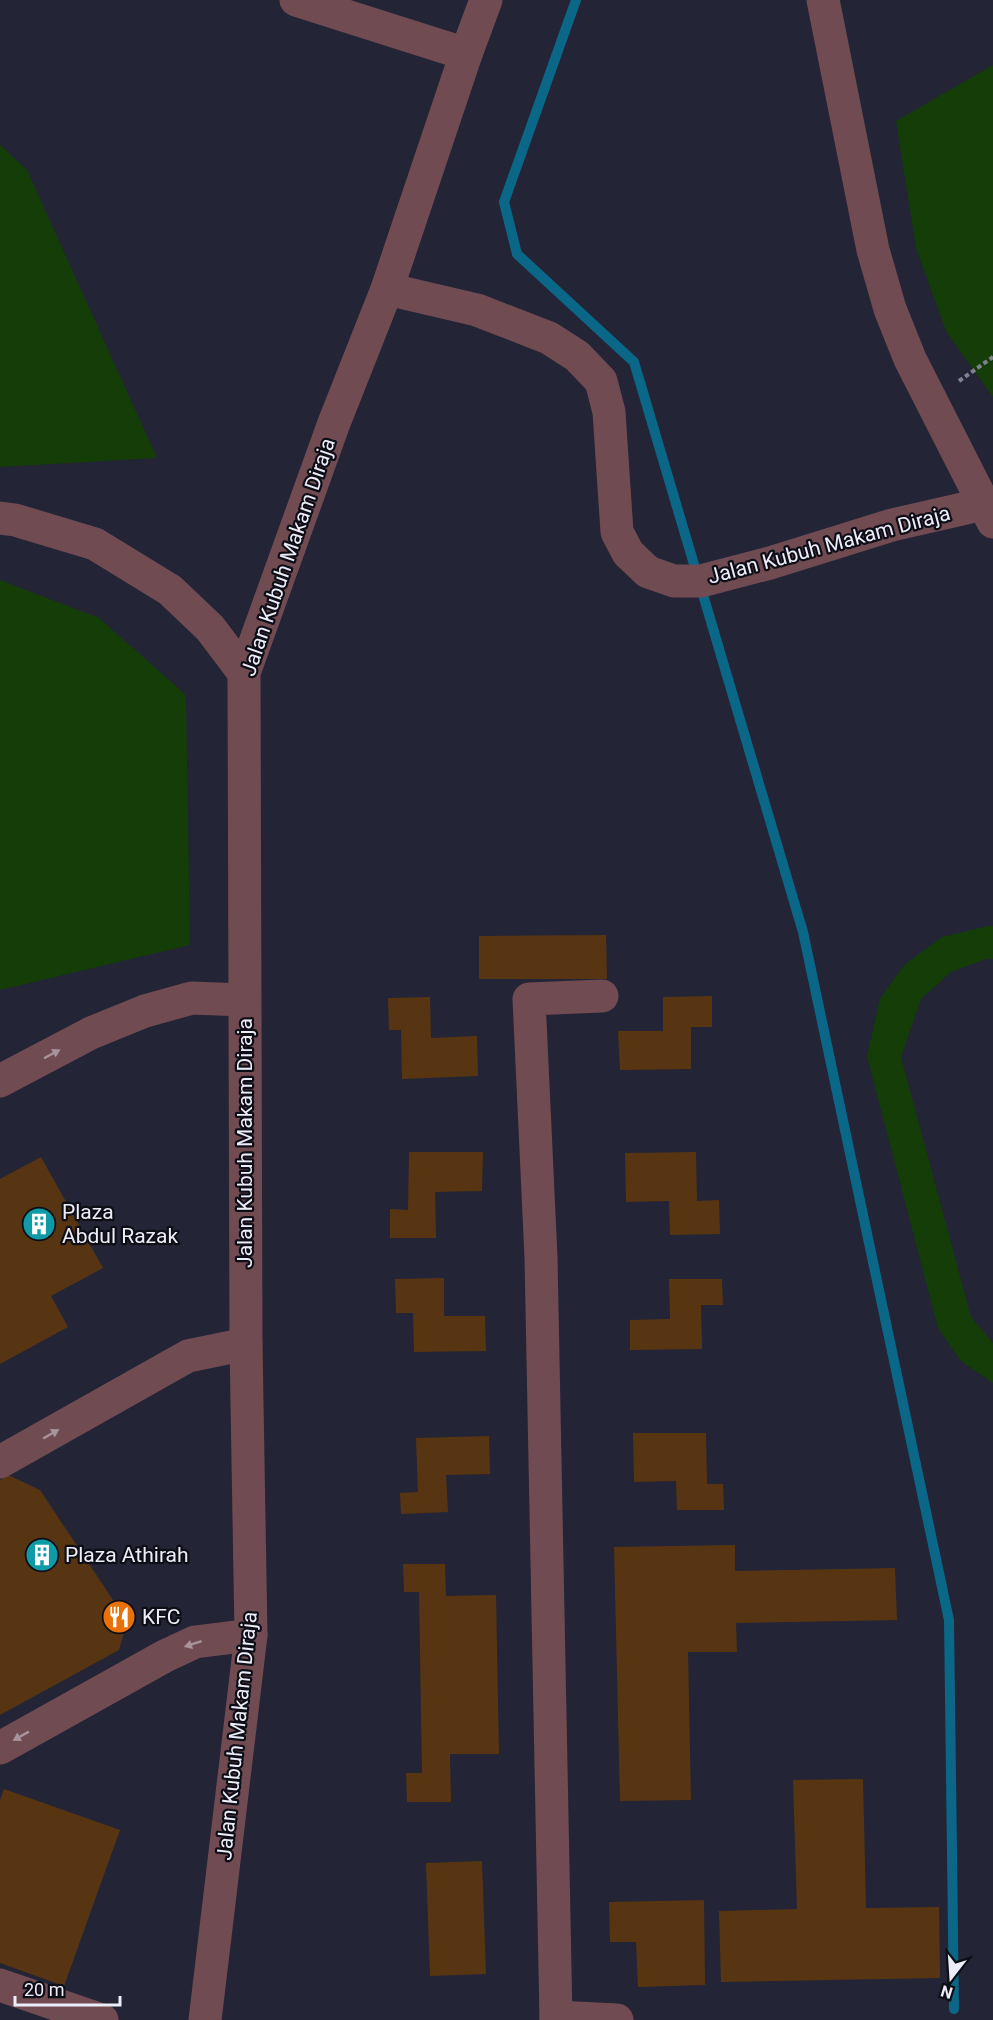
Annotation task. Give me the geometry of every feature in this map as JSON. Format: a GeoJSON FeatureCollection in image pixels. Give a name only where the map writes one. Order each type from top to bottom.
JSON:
{"type":"FeatureCollection","features":[{"type":"Feature","properties":{"kind":"street"},"geometry":{"type":"LineString","coordinates":[[296,0],[466,54]]}},
{"type":"Feature","properties":{"kind":"street","name":"Jalan Kubuh Makam Diraja"},"geometry":{"type":"LineString","coordinates":[[205,2020],[251,1635],[246,1344],[244,673],[334,423],[387,289],[486,0]]}},
{"type":"Feature","properties":{"kind":"street","name":"Jalan Kubuh Makam Diraja"},"geometry":{"type":"LineString","coordinates":[[387,289],[477,310],[549,338],[578,356],[601,381],[609,412],[617,531],[628,553],[648,572],[674,581],[701,581],[770,563],[892,525],[988,513],[909,359],[890,309],[873,250],[823,0]]}},
{"type":"Feature","properties":{"kind":"street"},"geometry":{"type":"LineString","coordinates":[[0,518],[15,520],[95,544],[170,590],[210,628],[244,673]]}},
{"type":"Feature","properties":{"kind":"street"},"geometry":{"type":"LineString","coordinates":[[602,996],[529,999],[541,1257],[556,2019],[617,2020]]}},
{"type":"Feature","properties":{"kind":"street"},"geometry":{"type":"LineString","coordinates":[[0,1081],[92,1033],[145,1011],[192,998],[244,1000]]}},
{"type":"Feature","properties":{"kind":"street"},"geometry":{"type":"LineString","coordinates":[[0,1462],[188,1356],[246,1344]]}},
{"type":"Feature","properties":{"kind":"street"},"geometry":{"type":"LineString","coordinates":[[0,1748],[165,1656],[195,1642],[251,1635]]}},
{"type":"Feature","properties":{"kind":"street"},"geometry":{"type":"LineString","coordinates":[[0,1985],[102,2020]]}},
{"type":"Feature","properties":{"kind":"green space"},"geometry":{"type":"Polygon","coordinates":[[[993,65],[993,397],[946,331],[916,248],[896,121],[993,65]]]}},
{"type":"Feature","properties":{"kind":"green space"},"geometry":{"type":"Polygon","coordinates":[[[0,145],[27,170],[157,458],[0,467],[0,145]]]}},
{"type":"Feature","properties":{"kind":"green space"},"geometry":{"type":"Polygon","coordinates":[[[0,580],[99,618],[186,695],[190,945],[0,990],[0,580]]]}},
{"type":"Feature","properties":{"kind":"green space"},"geometry":{"type":"Polygon","coordinates":[[[993,926],[993,959],[986,959],[951,972],[921,999],[901,1057],[971,1317],[993,1343],[993,1383],[961,1361],[938,1328],[867,1056],[880,999],[904,965],[942,937],[993,926]]]}},
{"type":"Feature","properties":{"kind":"building"},"geometry":{"type":"Polygon","coordinates":[[[606,935],[607,979],[479,979],[479,936],[606,935]]]}},
{"type":"Feature","properties":{"kind":"building"},"geometry":{"type":"Polygon","coordinates":[[[712,996],[712,1027],[691,1027],[691,1069],[620,1070],[618,1031],[663,1031],[663,997],[712,996]]]}},
{"type":"Feature","properties":{"kind":"building"},"geometry":{"type":"Polygon","coordinates":[[[430,997],[431,1038],[477,1036],[478,1076],[402,1079],[401,1030],[389,1030],[388,998],[430,997]]]}},
{"type":"Feature","properties":{"kind":"building"},"geometry":{"type":"Polygon","coordinates":[[[409,1152],[483,1152],[482,1191],[435,1192],[436,1238],[390,1238],[390,1209],[408,1210],[409,1152]]]}},
{"type":"Feature","properties":{"kind":"building"},"geometry":{"type":"Polygon","coordinates":[[[696,1152],[697,1201],[719,1200],[720,1234],[670,1235],[669,1201],[626,1202],[625,1153],[696,1152]]]}},
{"type":"Feature","properties":{"kind":"building","name":"Plaza Abdul Razak"},"geometry":{"type":"Polygon","coordinates":[[[41,1157],[103,1268],[51,1296],[68,1327],[0,1364],[0,1179],[41,1157]]]}},
{"type":"Feature","properties":{"kind":"building"},"geometry":{"type":"Polygon","coordinates":[[[444,1278],[444,1316],[485,1316],[486,1351],[414,1352],[413,1313],[396,1313],[395,1279],[444,1278]]]}},
{"type":"Feature","properties":{"kind":"building"},"geometry":{"type":"Polygon","coordinates":[[[669,1279],[722,1279],[723,1305],[701,1305],[702,1349],[630,1350],[630,1320],[670,1319],[669,1279]]]}},
{"type":"Feature","properties":{"kind":"building"},"geometry":{"type":"Polygon","coordinates":[[[633,1433],[706,1433],[707,1484],[723,1484],[724,1510],[677,1510],[676,1481],[634,1482],[633,1433]]]}},
{"type":"Feature","properties":{"kind":"building"},"geometry":{"type":"Polygon","coordinates":[[[489,1436],[490,1474],[446,1475],[448,1512],[401,1514],[400,1493],[418,1492],[416,1438],[489,1436]]]}},
{"type":"Feature","properties":{"kind":"building","name":"Plaza Athirah"},"geometry":{"type":"Polygon","coordinates":[[[8,1475],[40,1490],[127,1621],[119,1650],[0,1715],[0,1480],[8,1475]]]}},
{"type":"Feature","properties":{"kind":"building"},"geometry":{"type":"Polygon","coordinates":[[[735,1545],[735,1571],[895,1568],[897,1620],[736,1623],[737,1652],[688,1652],[691,1800],[620,1801],[614,1547],[735,1545]]]}},
{"type":"Feature","properties":{"kind":"building"},"geometry":{"type":"Polygon","coordinates":[[[403,1564],[445,1564],[446,1596],[496,1595],[499,1754],[450,1754],[451,1802],[407,1802],[406,1773],[422,1773],[419,1592],[404,1592],[403,1564]]]}},
{"type":"Feature","properties":{"kind":"building"},"geometry":{"type":"Polygon","coordinates":[[[863,1779],[866,1908],[939,1907],[940,1978],[721,1982],[719,1911],[797,1909],[793,1780],[863,1779]]]}},
{"type":"Feature","properties":{"kind":"building"},"geometry":{"type":"Polygon","coordinates":[[[4,1789],[120,1830],[64,1986],[0,1963],[0,1800],[4,1789]]]}},
{"type":"Feature","properties":{"kind":"building"},"geometry":{"type":"Polygon","coordinates":[[[482,1861],[486,1974],[430,1976],[426,1863],[482,1861]]]}},
{"type":"Feature","properties":{"kind":"building"},"geometry":{"type":"Polygon","coordinates":[[[704,1900],[705,1985],[638,1987],[636,1942],[610,1942],[609,1902],[704,1900]]]}},
{"type":"Feature","properties":{"kind":"waterway"},"geometry":{"type":"LineString","coordinates":[[576,0],[504,202],[517,254],[634,362],[803,932],[949,1620],[954,2009]]}},
{"type":"Feature","properties":{"kind":"place","name":"Plaza Abdul Razak"},"geometry":{"type":"Point","coordinates":[39,1224]}},
{"type":"Feature","properties":{"kind":"place","name":"Plaza Athirah"},"geometry":{"type":"Point","coordinates":[42,1555]}},
{"type":"Feature","properties":{"kind":"place","name":"KFC"},"geometry":{"type":"Point","coordinates":[119,1617]}}]}
